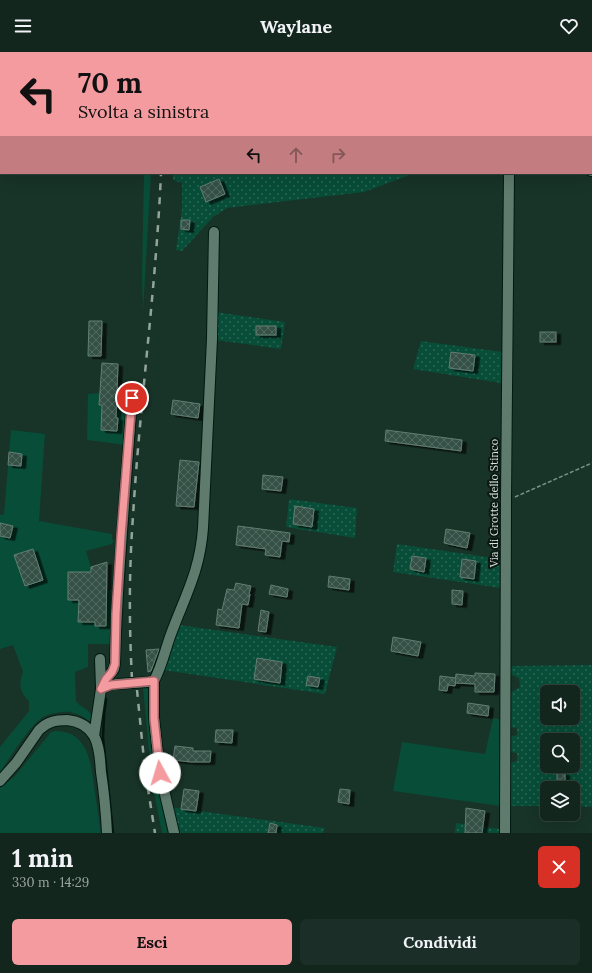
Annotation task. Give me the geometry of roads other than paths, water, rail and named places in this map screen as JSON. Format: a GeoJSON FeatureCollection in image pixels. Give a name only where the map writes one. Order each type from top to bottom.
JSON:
{"type":"FeatureCollection","features":[{"type":"Feature","properties":{"kind":"street","name":"Via di Grotte dello Stinco"},"geometry":{"type":"LineString","coordinates":[[505,833],[509,174]]}},
{"type":"Feature","properties":{"kind":"street"},"geometry":{"type":"LineString","coordinates":[[174,833],[160,773],[151,682],[160,669],[170,634],[194,579],[200,554],[203,528],[212,339],[214,232]]}},
{"type":"Feature","properties":{"kind":"street"},"geometry":{"type":"LineString","coordinates":[[101,689],[106,679],[112,672],[115,664],[116,614],[132,398]]}},
{"type":"Feature","properties":{"kind":"street"},"geometry":{"type":"LineString","coordinates":[[94,736],[101,689],[100,659]]}},
{"type":"Feature","properties":{"kind":"street"},"geometry":{"type":"LineString","coordinates":[[101,689],[117,684],[151,682]]}},
{"type":"Feature","properties":{"kind":"street"},"geometry":{"type":"LineString","coordinates":[[0,781],[16,763],[39,730],[47,723],[61,720],[74,721],[82,724],[88,728],[97,743],[107,833]]}},
{"type":"Feature","properties":{"kind":"waterway"},"geometry":{"type":"LineString","coordinates":[[106,699],[103,738],[113,833]]}},
{"type":"Feature","properties":{"kind":"railway"},"geometry":{"type":"LineString","coordinates":[[132,679],[130,638],[132,536],[136,473],[156,259],[161,174]]}},
{"type":"Feature","properties":{"kind":"railway"},"geometry":{"type":"LineString","coordinates":[[137,690],[145,770],[155,833]]}}]}
